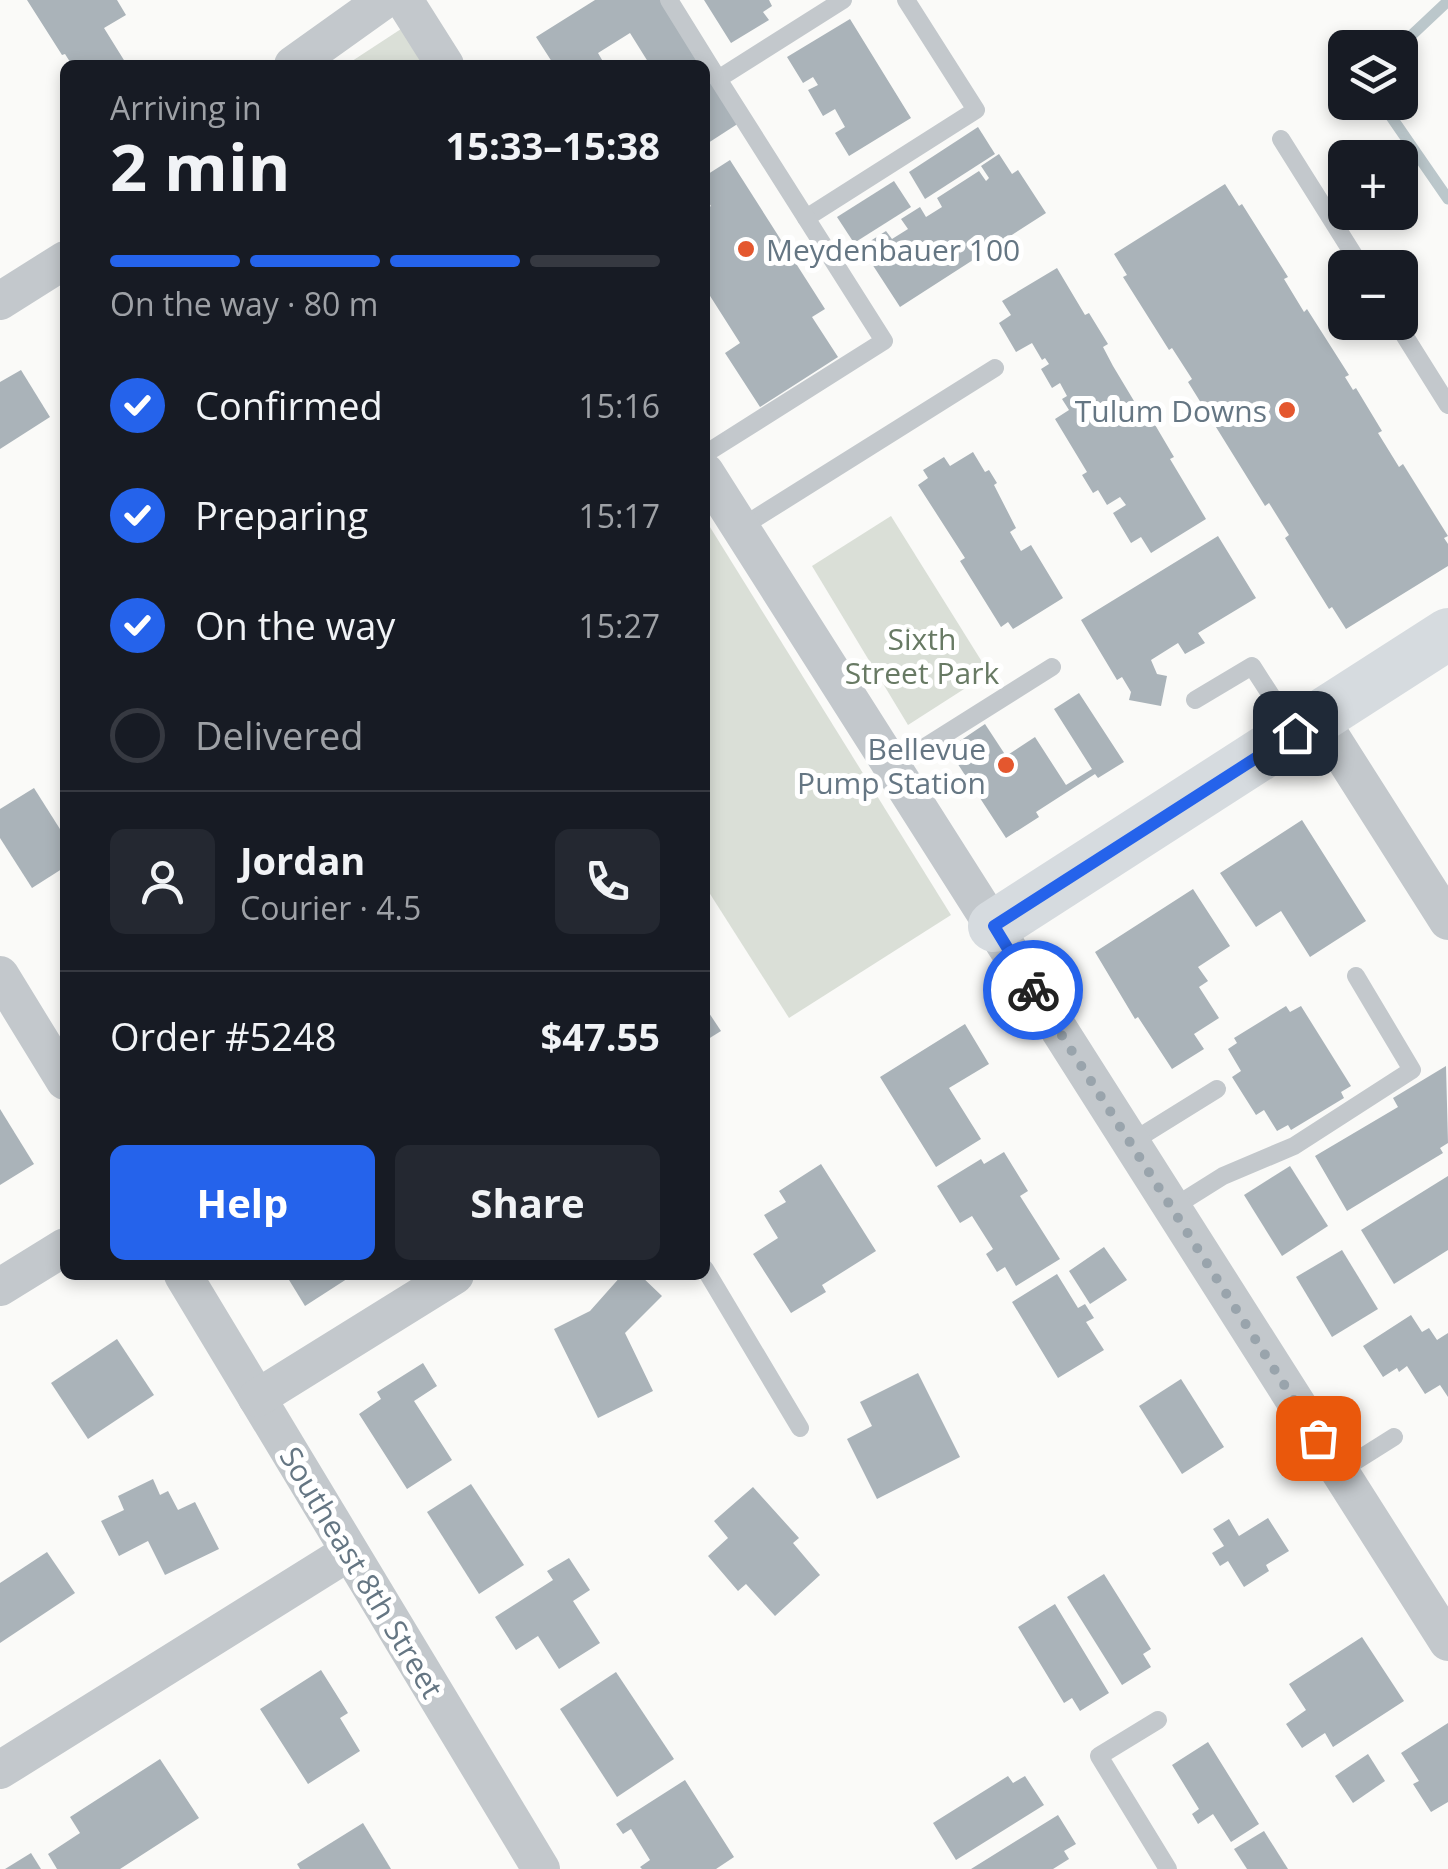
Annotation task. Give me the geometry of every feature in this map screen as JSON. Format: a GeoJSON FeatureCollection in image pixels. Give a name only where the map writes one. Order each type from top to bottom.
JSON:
{"type":"FeatureCollection","features":[{"type":"Feature","properties":{"kind":"street"},"geometry":{"type":"LineString","coordinates":[[300,60],[384,0]]}},
{"type":"Feature","properties":{"kind":"street"},"geometry":{"type":"LineString","coordinates":[[404,0],[442,60]]}},
{"type":"Feature","properties":{"kind":"street"},"geometry":{"type":"LineString","coordinates":[[0,301],[60,263]]}},
{"type":"Feature","properties":{"kind":"street"},"geometry":{"type":"LineString","coordinates":[[710,480],[1340,1471],[1441,1617]]}},
{"type":"Feature","properties":{"kind":"street"},"geometry":{"type":"LineString","coordinates":[[994,926],[1448,634]]}},
{"type":"Feature","properties":{"kind":"street"},"geometry":{"type":"LineString","coordinates":[[1307,726],[1448,921]]}},
{"type":"Feature","properties":{"kind":"street"},"geometry":{"type":"LineString","coordinates":[[0,975],[60,1073]]}},
{"type":"Feature","properties":{"kind":"street"},"geometry":{"type":"LineString","coordinates":[[0,1286],[60,1250]]}},
{"type":"Feature","properties":{"kind":"street","name":"Southeast 8th Street"},"geometry":{"type":"LineString","coordinates":[[186,1280],[542,1869]]}},
{"type":"Feature","properties":{"kind":"street"},"geometry":{"type":"LineString","coordinates":[[257,1398],[447,1280]]}},
{"type":"Feature","properties":{"kind":"street"},"geometry":{"type":"LineString","coordinates":[[0,1770],[349,1552]]}},
{"type":"Feature","properties":{"kind":"lane"},"geometry":{"type":"LineString","coordinates":[[669,0],[706,60]]}},
{"type":"Feature","properties":{"kind":"lane"},"geometry":{"type":"LineString","coordinates":[[718,79],[843,0]]}},
{"type":"Feature","properties":{"kind":"lane"},"geometry":{"type":"LineString","coordinates":[[806,218],[976,110],[906,0]]}},
{"type":"Feature","properties":{"kind":"lane"},"geometry":{"type":"LineString","coordinates":[[710,66],[884,341],[710,451]]}},
{"type":"Feature","properties":{"kind":"lane"},"geometry":{"type":"LineString","coordinates":[[1281,139],[1351,250]]}},
{"type":"Feature","properties":{"kind":"lane"},"geometry":{"type":"LineString","coordinates":[[1407,340],[1448,405]]}},
{"type":"Feature","properties":{"kind":"lane"},"geometry":{"type":"LineString","coordinates":[[740,528],[995,368]]}},
{"type":"Feature","properties":{"kind":"lane"},"geometry":{"type":"LineString","coordinates":[[1195,700],[1252,666],[1307,726]]}},
{"type":"Feature","properties":{"kind":"lane"},"geometry":{"type":"LineString","coordinates":[[893,768],[1052,667]]}},
{"type":"Feature","properties":{"kind":"lane"},"geometry":{"type":"LineString","coordinates":[[1172,1208],[1223,1176],[1294,1146],[1412,1070],[1356,976]]}},
{"type":"Feature","properties":{"kind":"lane"},"geometry":{"type":"LineString","coordinates":[[1130,1143],[1217,1089]]}},
{"type":"Feature","properties":{"kind":"lane"},"geometry":{"type":"LineString","coordinates":[[710,1277],[800,1428]]}},
{"type":"Feature","properties":{"kind":"lane"},"geometry":{"type":"LineString","coordinates":[[1340,1471],[1394,1437]]}},
{"type":"Feature","properties":{"kind":"lane"},"geometry":{"type":"LineString","coordinates":[[1158,1720],[1099,1756],[1168,1869]]}},
{"type":"Feature","properties":{"kind":"green space"},"geometry":{"type":"Polygon","coordinates":[[[401,29],[420,60],[354,60],[401,29]]]}},
{"type":"Feature","properties":{"kind":"green space","name":"Sixth Street Park"},"geometry":{"type":"Polygon","coordinates":[[[891,516],[989,673],[908,725],[812,566],[891,516]]]}},
{"type":"Feature","properties":{"kind":"green space"},"geometry":{"type":"Polygon","coordinates":[[[710,527],[951,915],[789,1018],[710,894],[710,527]]]}},
{"type":"Feature","properties":{"kind":"building"},"geometry":{"type":"Polygon","coordinates":[[[27,0],[117,0],[126,15],[104,28],[124,60],[69,60],[27,0]]]}},
{"type":"Feature","properties":{"kind":"building"},"geometry":{"type":"Polygon","coordinates":[[[595,0],[662,0],[700,60],[647,60],[630,33],[598,53],[602,60],[551,60],[536,37],[595,0]]]}},
{"type":"Feature","properties":{"kind":"building"},"geometry":{"type":"Polygon","coordinates":[[[704,0],[769,0],[772,6],[763,12],[769,20],[731,43],[704,0]]]}},
{"type":"Feature","properties":{"kind":"building"},"geometry":{"type":"Polygon","coordinates":[[[850,19],[911,118],[849,156],[835,133],[845,127],[835,109],[823,116],[808,90],[818,85],[813,77],[803,83],[787,57],[850,19]]]}},
{"type":"Feature","properties":{"kind":"building"},"geometry":{"type":"Polygon","coordinates":[[[710,76],[739,123],[710,142],[710,76]]]}},
{"type":"Feature","properties":{"kind":"building"},"geometry":{"type":"Polygon","coordinates":[[[978,127],[995,154],[925,199],[909,172],[978,127]]]}},
{"type":"Feature","properties":{"kind":"building"},"geometry":{"type":"Polygon","coordinates":[[[999,154],[1012,174],[1018,170],[1046,213],[900,307],[861,247],[886,231],[892,239],[908,229],[901,219],[920,207],[926,217],[942,207],[937,198],[979,171],[986,181],[989,178],[981,166],[999,154]]]}},
{"type":"Feature","properties":{"kind":"building","name":"Meydenbauer 100"},"geometry":{"type":"Polygon","coordinates":[[[730,160],[825,309],[812,317],[838,357],[760,407],[725,353],[740,343],[710,296],[710,173],[730,160]]]}},
{"type":"Feature","properties":{"kind":"building"},"geometry":{"type":"Polygon","coordinates":[[[894,181],[911,207],[854,243],[837,217],[894,181]]]}},
{"type":"Feature","properties":{"kind":"building","name":"Tulum Downs"},"geometry":{"type":"Polygon","coordinates":[[[1225,184],[1288,277],[1284,279],[1304,312],[1307,309],[1349,375],[1345,377],[1382,431],[1378,433],[1399,467],[1403,464],[1448,536],[1444,538],[1448,544],[1448,566],[1346,629],[1332,607],[1329,609],[1285,538],[1289,535],[1269,503],[1265,506],[1188,382],[1192,379],[1123,277],[1127,275],[1114,254],[1225,184]]]}},
{"type":"Feature","properties":{"kind":"building"},"geometry":{"type":"Polygon","coordinates":[[[1057,268],[1108,344],[1103,347],[1113,366],[1146,421],[1151,418],[1206,519],[1151,553],[1141,537],[1131,543],[1113,513],[1126,505],[1120,497],[1107,505],[1098,490],[1093,493],[1082,475],[1087,472],[1055,419],[1069,410],[1062,399],[1067,396],[1060,383],[1052,388],[1041,369],[1049,364],[1032,343],[1016,352],[999,323],[1011,315],[1002,301],[1057,268]]]}},
{"type":"Feature","properties":{"kind":"building"},"geometry":{"type":"Polygon","coordinates":[[[21,370],[50,417],[0,449],[0,382],[21,370]]]}},
{"type":"Feature","properties":{"kind":"building"},"geometry":{"type":"Polygon","coordinates":[[[973,452],[997,483],[994,485],[1016,528],[1010,532],[1021,551],[1031,545],[1063,598],[1013,629],[1008,622],[1001,627],[960,561],[965,558],[918,485],[928,478],[923,470],[944,457],[950,466],[973,452]]]}},
{"type":"Feature","properties":{"kind":"building"},"geometry":{"type":"Polygon","coordinates":[[[1218,536],[1256,598],[1198,633],[1205,643],[1185,654],[1178,643],[1151,660],[1157,674],[1167,676],[1161,706],[1129,700],[1131,692],[1122,677],[1117,680],[1081,620],[1218,536]]]}},
{"type":"Feature","properties":{"kind":"building","name":"Bellevue Pump Station"},"geometry":{"type":"Polygon","coordinates":[[[1079,693],[1124,762],[1098,778],[1095,774],[1036,812],[1039,817],[1006,838],[948,749],[985,724],[1006,756],[1035,737],[1066,785],[1092,769],[1054,709],[1079,693]]]}},
{"type":"Feature","properties":{"kind":"building"},"geometry":{"type":"Polygon","coordinates":[[[34,788],[60,829],[60,870],[32,888],[0,838],[0,809],[34,788]]]}},
{"type":"Feature","properties":{"kind":"building"},"geometry":{"type":"Polygon","coordinates":[[[1302,820],[1366,921],[1310,957],[1281,911],[1256,927],[1220,873],[1302,820]]]}},
{"type":"Feature","properties":{"kind":"building"},"geometry":{"type":"Polygon","coordinates":[[[1193,889],[1230,946],[1198,967],[1208,981],[1199,987],[1219,1018],[1194,1034],[1204,1049],[1172,1069],[1138,1017],[1135,1019],[1095,952],[1193,889]]]}},
{"type":"Feature","properties":{"kind":"building"},"geometry":{"type":"Polygon","coordinates":[[[1286,1006],[1290,1012],[1301,1006],[1351,1086],[1341,1092],[1344,1098],[1291,1130],[1288,1125],[1277,1131],[1264,1110],[1256,1115],[1232,1077],[1241,1071],[1228,1049],[1237,1043],[1234,1038],[1286,1006]]]}},
{"type":"Feature","properties":{"kind":"building"},"geometry":{"type":"Polygon","coordinates":[[[710,1014],[721,1031],[710,1038],[710,1014]]]}},
{"type":"Feature","properties":{"kind":"building"},"geometry":{"type":"Polygon","coordinates":[[[965,1024],[989,1064],[949,1088],[981,1139],[936,1167],[880,1077],[965,1024]]]}},
{"type":"Feature","properties":{"kind":"building"},"geometry":{"type":"Polygon","coordinates":[[[1446,1066],[1448,1143],[1440,1148],[1443,1153],[1347,1211],[1315,1156],[1398,1107],[1393,1098],[1446,1066]]]}},
{"type":"Feature","properties":{"kind":"building"},"geometry":{"type":"Polygon","coordinates":[[[0,1109],[34,1164],[0,1185],[0,1109]]]}},
{"type":"Feature","properties":{"kind":"building"},"geometry":{"type":"Polygon","coordinates":[[[1004,1152],[1028,1191],[1020,1196],[1060,1259],[1016,1286],[1005,1267],[997,1272],[986,1254],[993,1249],[972,1216],[960,1223],[937,1186],[981,1159],[984,1164],[1004,1152]]]}},
{"type":"Feature","properties":{"kind":"building"},"geometry":{"type":"Polygon","coordinates":[[[821,1164],[876,1251],[822,1285],[826,1292],[791,1313],[753,1254],[778,1238],[764,1215],[786,1202],[779,1191],[821,1164]]]}},
{"type":"Feature","properties":{"kind":"building"},"geometry":{"type":"Polygon","coordinates":[[[1290,1166],[1328,1226],[1282,1256],[1244,1195],[1290,1166]]]}},
{"type":"Feature","properties":{"kind":"building"},"geometry":{"type":"Polygon","coordinates":[[[1448,1176],[1448,1250],[1394,1284],[1361,1230],[1448,1176]]]}},
{"type":"Feature","properties":{"kind":"building"},"geometry":{"type":"Polygon","coordinates":[[[1104,1247],[1127,1280],[1090,1304],[1069,1271],[1104,1247]]]}},
{"type":"Feature","properties":{"kind":"building"},"geometry":{"type":"Polygon","coordinates":[[[1342,1250],[1378,1309],[1332,1337],[1296,1277],[1342,1250]]]}},
{"type":"Feature","properties":{"kind":"building"},"geometry":{"type":"Polygon","coordinates":[[[1057,1274],[1078,1308],[1085,1304],[1094,1318],[1086,1322],[1104,1350],[1058,1378],[1012,1302],[1057,1274]]]}},
{"type":"Feature","properties":{"kind":"building"},"geometry":{"type":"Polygon","coordinates":[[[289,1280],[345,1280],[305,1306],[289,1280]]]}},
{"type":"Feature","properties":{"kind":"building"},"geometry":{"type":"Polygon","coordinates":[[[618,1280],[645,1280],[662,1296],[625,1333],[653,1391],[598,1418],[554,1329],[590,1311],[618,1280]]]}},
{"type":"Feature","properties":{"kind":"building"},"geometry":{"type":"Polygon","coordinates":[[[1411,1315],[1422,1332],[1429,1328],[1437,1340],[1448,1333],[1448,1397],[1440,1385],[1425,1394],[1407,1366],[1383,1377],[1363,1346],[1411,1315]]]}},
{"type":"Feature","properties":{"kind":"building"},"geometry":{"type":"Polygon","coordinates":[[[117,1339],[154,1395],[88,1439],[51,1383],[117,1339]]]}},
{"type":"Feature","properties":{"kind":"building"},"geometry":{"type":"Polygon","coordinates":[[[423,1363],[437,1386],[414,1401],[452,1460],[407,1489],[359,1414],[381,1399],[377,1392],[423,1363]]]}},
{"type":"Feature","properties":{"kind":"building"},"geometry":{"type":"Polygon","coordinates":[[[918,1373],[960,1457],[877,1499],[847,1439],[872,1426],[860,1402],[918,1373]]]}},
{"type":"Feature","properties":{"kind":"building"},"geometry":{"type":"Polygon","coordinates":[[[1181,1379],[1224,1447],[1182,1474],[1139,1406],[1181,1379]]]}},
{"type":"Feature","properties":{"kind":"building"},"geometry":{"type":"Polygon","coordinates":[[[153,1479],[160,1495],[168,1491],[178,1510],[195,1502],[219,1549],[165,1575],[148,1541],[119,1556],[101,1521],[124,1510],[118,1496],[153,1479]]]}},
{"type":"Feature","properties":{"kind":"building"},"geometry":{"type":"Polygon","coordinates":[[[471,1484],[524,1565],[479,1594],[427,1512],[471,1484]]]}},
{"type":"Feature","properties":{"kind":"building"},"geometry":{"type":"Polygon","coordinates":[[[753,1487],[799,1538],[793,1543],[820,1575],[775,1616],[746,1584],[738,1591],[708,1556],[728,1538],[714,1521],[753,1487]]]}},
{"type":"Feature","properties":{"kind":"building"},"geometry":{"type":"Polygon","coordinates":[[[1268,1518],[1289,1551],[1266,1565],[1269,1571],[1244,1587],[1228,1561],[1220,1566],[1212,1553],[1224,1546],[1213,1529],[1229,1519],[1239,1536],[1268,1518]]]}},
{"type":"Feature","properties":{"kind":"building"},"geometry":{"type":"Polygon","coordinates":[[[47,1552],[75,1593],[0,1643],[0,1583],[47,1552]]]}},
{"type":"Feature","properties":{"kind":"building"},"geometry":{"type":"Polygon","coordinates":[[[569,1558],[590,1590],[573,1601],[600,1643],[559,1669],[538,1636],[516,1650],[495,1617],[553,1580],[547,1571],[569,1558]]]}},
{"type":"Feature","properties":{"kind":"building"},"geometry":{"type":"Polygon","coordinates":[[[1104,1574],[1151,1649],[1143,1654],[1151,1667],[1122,1685],[1067,1597],[1104,1574]]]}},
{"type":"Feature","properties":{"kind":"building"},"geometry":{"type":"Polygon","coordinates":[[[1055,1604],[1109,1693],[1080,1711],[1072,1698],[1064,1703],[1018,1627],[1055,1604]]]}},
{"type":"Feature","properties":{"kind":"building"},"geometry":{"type":"Polygon","coordinates":[[[1362,1637],[1404,1701],[1333,1747],[1325,1733],[1302,1748],[1286,1724],[1306,1710],[1289,1684],[1362,1637]]]}},
{"type":"Feature","properties":{"kind":"building"},"geometry":{"type":"Polygon","coordinates":[[[321,1670],[348,1713],[340,1718],[360,1751],[308,1784],[260,1709],[321,1670]]]}},
{"type":"Feature","properties":{"kind":"building"},"geometry":{"type":"Polygon","coordinates":[[[616,1672],[674,1759],[617,1797],[560,1709],[616,1672]]]}},
{"type":"Feature","properties":{"kind":"building"},"geometry":{"type":"Polygon","coordinates":[[[1448,1723],[1448,1802],[1431,1812],[1413,1784],[1419,1781],[1401,1753],[1448,1723]]]}},
{"type":"Feature","properties":{"kind":"building"},"geometry":{"type":"Polygon","coordinates":[[[1208,1742],[1259,1824],[1231,1842],[1213,1814],[1198,1824],[1192,1814],[1199,1809],[1172,1765],[1208,1742]]]}},
{"type":"Feature","properties":{"kind":"building"},"geometry":{"type":"Polygon","coordinates":[[[1368,1754],[1385,1781],[1353,1803],[1335,1776],[1368,1754]]]}},
{"type":"Feature","properties":{"kind":"building"},"geometry":{"type":"Polygon","coordinates":[[[160,1759],[199,1818],[120,1869],[57,1869],[48,1854],[80,1833],[70,1817],[160,1759]]]}},
{"type":"Feature","properties":{"kind":"building"},"geometry":{"type":"Polygon","coordinates":[[[1008,1776],[1013,1783],[1025,1776],[1044,1805],[956,1860],[933,1823],[1008,1776]]]}},
{"type":"Feature","properties":{"kind":"building"},"geometry":{"type":"Polygon","coordinates":[[[685,1780],[734,1857],[716,1869],[642,1869],[650,1860],[631,1829],[623,1834],[616,1824],[685,1780]]]}},
{"type":"Feature","properties":{"kind":"building"},"geometry":{"type":"Polygon","coordinates":[[[1058,1815],[1076,1844],[1064,1851],[1069,1859],[1053,1869],[971,1869],[1058,1815]]]}},
{"type":"Feature","properties":{"kind":"building"},"geometry":{"type":"Polygon","coordinates":[[[363,1823],[391,1869],[300,1869],[297,1864],[363,1823]]]}},
{"type":"Feature","properties":{"kind":"building"},"geometry":{"type":"Polygon","coordinates":[[[1264,1831],[1288,1869],[1247,1869],[1234,1849],[1264,1831]]]}},
{"type":"Feature","properties":{"kind":"building"},"geometry":{"type":"Polygon","coordinates":[[[31,1853],[41,1869],[5,1869],[31,1853]]]}},
{"type":"Feature","properties":{"kind":"waterway"},"geometry":{"type":"LineString","coordinates":[[1417,30],[1448,1]]}},
{"type":"Feature","properties":{"kind":"waterway"},"geometry":{"type":"LineString","coordinates":[[1393,120],[1448,199]]}},
{"type":"Feature","properties":{"kind":"way so far"},"geometry":{"type":"LineString","coordinates":[[1033,990],[1318,1438]]}},
{"type":"Feature","properties":{"kind":"place","name":"Meydenbauer 100"},"geometry":{"type":"Point","coordinates":[746,249]}},
{"type":"Feature","properties":{"kind":"place","name":"Tulum Downs"},"geometry":{"type":"Point","coordinates":[1287,410]}},
{"type":"Feature","properties":{"kind":"place","name":"Bellevue Pump Station"},"geometry":{"type":"Point","coordinates":[1006,765]}},
{"type":"Feature","properties":{"kind":"route"},"geometry":{"type":"LineString","coordinates":[[1033,990],[994,926],[1295,733]]}}]}
